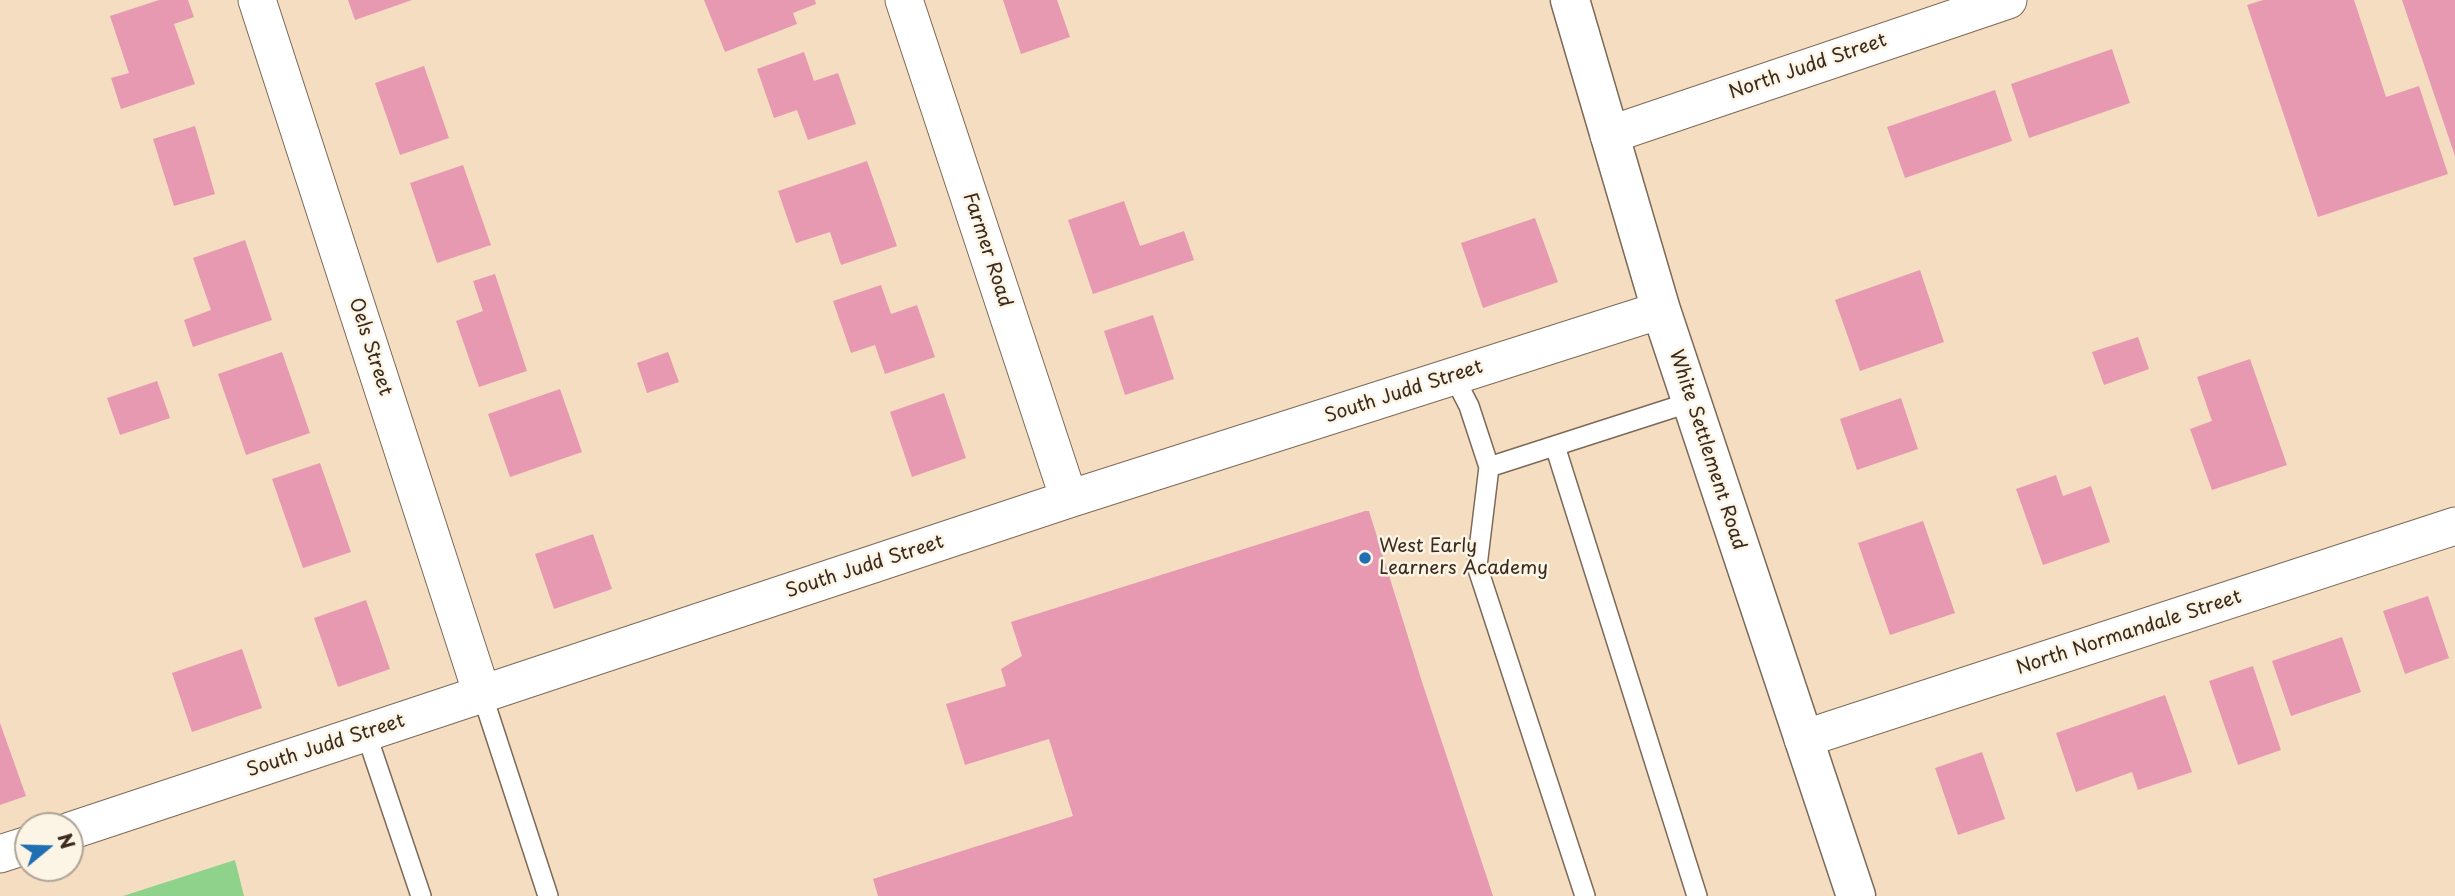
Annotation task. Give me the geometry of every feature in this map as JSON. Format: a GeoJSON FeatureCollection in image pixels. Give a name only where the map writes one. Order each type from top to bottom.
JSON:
{"type":"FeatureCollection","features":[{"type":"Feature","properties":{"kind":"main road","name":"White Settlement Road"},"geometry":{"type":"LineString","coordinates":[[1570,0],[1661,310],[1856,896]]}},
{"type":"Feature","properties":{"kind":"street","name":"Oels Street"},"geometry":{"type":"LineString","coordinates":[[257,0],[482,694]]}},
{"type":"Feature","properties":{"kind":"street","name":"Farmer Road"},"geometry":{"type":"LineString","coordinates":[[904,0],[1069,499]]}},
{"type":"Feature","properties":{"kind":"street","name":"North Judd Street"},"geometry":{"type":"LineString","coordinates":[[1609,135],[2008,0]]}},
{"type":"Feature","properties":{"kind":"street","name":"South Judd Street"},"geometry":{"type":"LineString","coordinates":[[84,826],[1069,499],[1661,310]]}},
{"type":"Feature","properties":{"kind":"street","name":"North Normandale Street"},"geometry":{"type":"LineString","coordinates":[[1803,739],[2455,526]]}},
{"type":"Feature","properties":{"kind":"lane"},"geometry":{"type":"LineString","coordinates":[[1454,377],[1469,406],[1489,467],[1478,566],[1585,896]]}},
{"type":"Feature","properties":{"kind":"lane"},"geometry":{"type":"LineString","coordinates":[[1489,467],[1692,402]]}},
{"type":"Feature","properties":{"kind":"lane"},"geometry":{"type":"LineString","coordinates":[[1555,446],[1697,896]]}},
{"type":"Feature","properties":{"kind":"lane"},"geometry":{"type":"LineString","coordinates":[[482,694],[548,896]]}},
{"type":"Feature","properties":{"kind":"lane"},"geometry":{"type":"LineString","coordinates":[[366,733],[421,896]]}},
{"type":"Feature","properties":{"kind":"green space"},"geometry":{"type":"Polygon","coordinates":[[[235,860],[244,896],[123,896],[235,860]]]}},
{"type":"Feature","properties":{"kind":"building"},"geometry":{"type":"Polygon","coordinates":[[[159,0],[188,0],[194,17],[174,24],[195,84],[121,109],[111,78],[129,73],[110,16],[159,0]]]}},
{"type":"Feature","properties":{"kind":"building"},"geometry":{"type":"Polygon","coordinates":[[[348,0],[412,0],[355,20],[348,0]]]}},
{"type":"Feature","properties":{"kind":"building"},"geometry":{"type":"Polygon","coordinates":[[[704,0],[815,0],[816,4],[793,13],[797,24],[725,52],[704,0]]]}},
{"type":"Feature","properties":{"kind":"building"},"geometry":{"type":"Polygon","coordinates":[[[1003,0],[1057,0],[1070,37],[1021,54],[1003,0]]]}},
{"type":"Feature","properties":{"kind":"building"},"geometry":{"type":"Polygon","coordinates":[[[2263,0],[2354,0],[2386,97],[2419,86],[2448,174],[2318,217],[2247,5],[2263,0]]]}},
{"type":"Feature","properties":{"kind":"building"},"geometry":{"type":"Polygon","coordinates":[[[2402,0],[2455,0],[2455,156],[2402,0]]]}},
{"type":"Feature","properties":{"kind":"building"},"geometry":{"type":"Polygon","coordinates":[[[2112,49],[2130,103],[2029,138],[2011,84],[2112,49]]]}},
{"type":"Feature","properties":{"kind":"building"},"geometry":{"type":"Polygon","coordinates":[[[804,52],[814,81],[838,73],[856,124],[808,140],[797,110],[774,118],[757,69],[804,52]]]}},
{"type":"Feature","properties":{"kind":"building"},"geometry":{"type":"Polygon","coordinates":[[[424,66],[449,138],[400,155],[375,83],[424,66]]]}},
{"type":"Feature","properties":{"kind":"building"},"geometry":{"type":"Polygon","coordinates":[[[1995,90],[2012,141],[1905,178],[1887,127],[1995,90]]]}},
{"type":"Feature","properties":{"kind":"building"},"geometry":{"type":"Polygon","coordinates":[[[195,126],[215,194],[174,206],[153,139],[195,126]]]}},
{"type":"Feature","properties":{"kind":"building"},"geometry":{"type":"Polygon","coordinates":[[[867,161],[897,246],[841,265],[830,232],[796,243],[778,191],[867,161]]]}},
{"type":"Feature","properties":{"kind":"building"},"geometry":{"type":"Polygon","coordinates":[[[463,165],[491,245],[437,263],[410,183],[463,165]]]}},
{"type":"Feature","properties":{"kind":"building"},"geometry":{"type":"Polygon","coordinates":[[[1124,201],[1140,246],[1184,231],[1194,260],[1093,294],[1068,220],[1124,201]]]}},
{"type":"Feature","properties":{"kind":"building"},"geometry":{"type":"Polygon","coordinates":[[[1535,218],[1558,282],[1483,308],[1461,243],[1535,218]]]}},
{"type":"Feature","properties":{"kind":"building"},"geometry":{"type":"Polygon","coordinates":[[[245,240],[272,320],[193,347],[184,320],[211,310],[193,258],[245,240]]]}},
{"type":"Feature","properties":{"kind":"building"},"geometry":{"type":"Polygon","coordinates":[[[1920,270],[1944,342],[1860,371],[1835,300],[1920,270]]]}},
{"type":"Feature","properties":{"kind":"building"},"geometry":{"type":"Polygon","coordinates":[[[495,274],[527,371],[479,387],[456,321],[483,311],[473,281],[495,274]]]}},
{"type":"Feature","properties":{"kind":"building"},"geometry":{"type":"Polygon","coordinates":[[[881,285],[891,314],[917,305],[935,357],[885,374],[875,345],[851,353],[833,301],[881,285]]]}},
{"type":"Feature","properties":{"kind":"building"},"geometry":{"type":"Polygon","coordinates":[[[1153,315],[1174,379],[1125,395],[1104,331],[1153,315]]]}},
{"type":"Feature","properties":{"kind":"building"},"geometry":{"type":"Polygon","coordinates":[[[2138,337],[2149,369],[2104,385],[2092,352],[2138,337]]]}},
{"type":"Feature","properties":{"kind":"building"},"geometry":{"type":"Polygon","coordinates":[[[282,352],[310,433],[246,455],[218,374],[282,352]]]}},
{"type":"Feature","properties":{"kind":"building"},"geometry":{"type":"Polygon","coordinates":[[[668,352],[679,382],[647,393],[637,363],[668,352]]]}},
{"type":"Feature","properties":{"kind":"building"},"geometry":{"type":"Polygon","coordinates":[[[2250,359],[2287,465],[2212,490],[2190,429],[2212,421],[2197,377],[2250,359]]]}},
{"type":"Feature","properties":{"kind":"building"},"geometry":{"type":"Polygon","coordinates":[[[157,381],[170,418],[120,435],[107,398],[157,381]]]}},
{"type":"Feature","properties":{"kind":"building"},"geometry":{"type":"Polygon","coordinates":[[[560,389],[582,452],[510,477],[488,414],[560,389]]]}},
{"type":"Feature","properties":{"kind":"building"},"geometry":{"type":"Polygon","coordinates":[[[944,393],[966,458],[912,477],[890,412],[944,393]]]}},
{"type":"Feature","properties":{"kind":"building"},"geometry":{"type":"Polygon","coordinates":[[[1901,398],[1918,449],[1857,470],[1840,419],[1901,398]]]}},
{"type":"Feature","properties":{"kind":"building"},"geometry":{"type":"Polygon","coordinates":[[[320,463],[351,552],[303,568],[272,479],[320,463]]]}},
{"type":"Feature","properties":{"kind":"building"},"geometry":{"type":"Polygon","coordinates":[[[2056,475],[2063,496],[2091,486],[2110,542],[2043,565],[2016,489],[2056,475]]]}},
{"type":"Feature","properties":{"kind":"building"},"geometry":{"type":"Polygon","coordinates":[[[1369,511],[1493,896],[878,896],[873,879],[1073,816],[1049,739],[965,765],[946,704],[1006,686],[1001,669],[1022,656],[1011,622],[1369,511]]]}},
{"type":"Feature","properties":{"kind":"building"},"geometry":{"type":"Polygon","coordinates":[[[1923,521],[1955,613],[1890,635],[1858,543],[1923,521]]]}},
{"type":"Feature","properties":{"kind":"building"},"geometry":{"type":"Polygon","coordinates":[[[593,534],[612,589],[554,609],[535,554],[593,534]]]}},
{"type":"Feature","properties":{"kind":"building"},"geometry":{"type":"Polygon","coordinates":[[[2428,596],[2449,658],[2405,674],[2383,611],[2428,596]]]}},
{"type":"Feature","properties":{"kind":"building"},"geometry":{"type":"Polygon","coordinates":[[[366,600],[390,669],[338,687],[314,618],[366,600]]]}},
{"type":"Feature","properties":{"kind":"building"},"geometry":{"type":"Polygon","coordinates":[[[2342,637],[2361,692],[2291,716],[2272,661],[2342,637]]]}},
{"type":"Feature","properties":{"kind":"building"},"geometry":{"type":"Polygon","coordinates":[[[242,649],[262,708],[192,732],[172,673],[242,649]]]}},
{"type":"Feature","properties":{"kind":"building"},"geometry":{"type":"Polygon","coordinates":[[[2253,666],[2281,750],[2238,765],[2209,681],[2253,666]]]}},
{"type":"Feature","properties":{"kind":"building"},"geometry":{"type":"Polygon","coordinates":[[[2165,695],[2192,772],[2138,790],[2132,772],[2076,792],[2056,733],[2165,695]]]}},
{"type":"Feature","properties":{"kind":"building"},"geometry":{"type":"Polygon","coordinates":[[[0,723],[26,796],[0,805],[0,723]]]}},
{"type":"Feature","properties":{"kind":"building"},"geometry":{"type":"Polygon","coordinates":[[[1982,752],[2005,819],[1958,835],[1935,768],[1982,752]]]}},
{"type":"Feature","properties":{"kind":"place","name":"West Early Learners Academy"},"geometry":{"type":"Point","coordinates":[1365,558]}}]}
